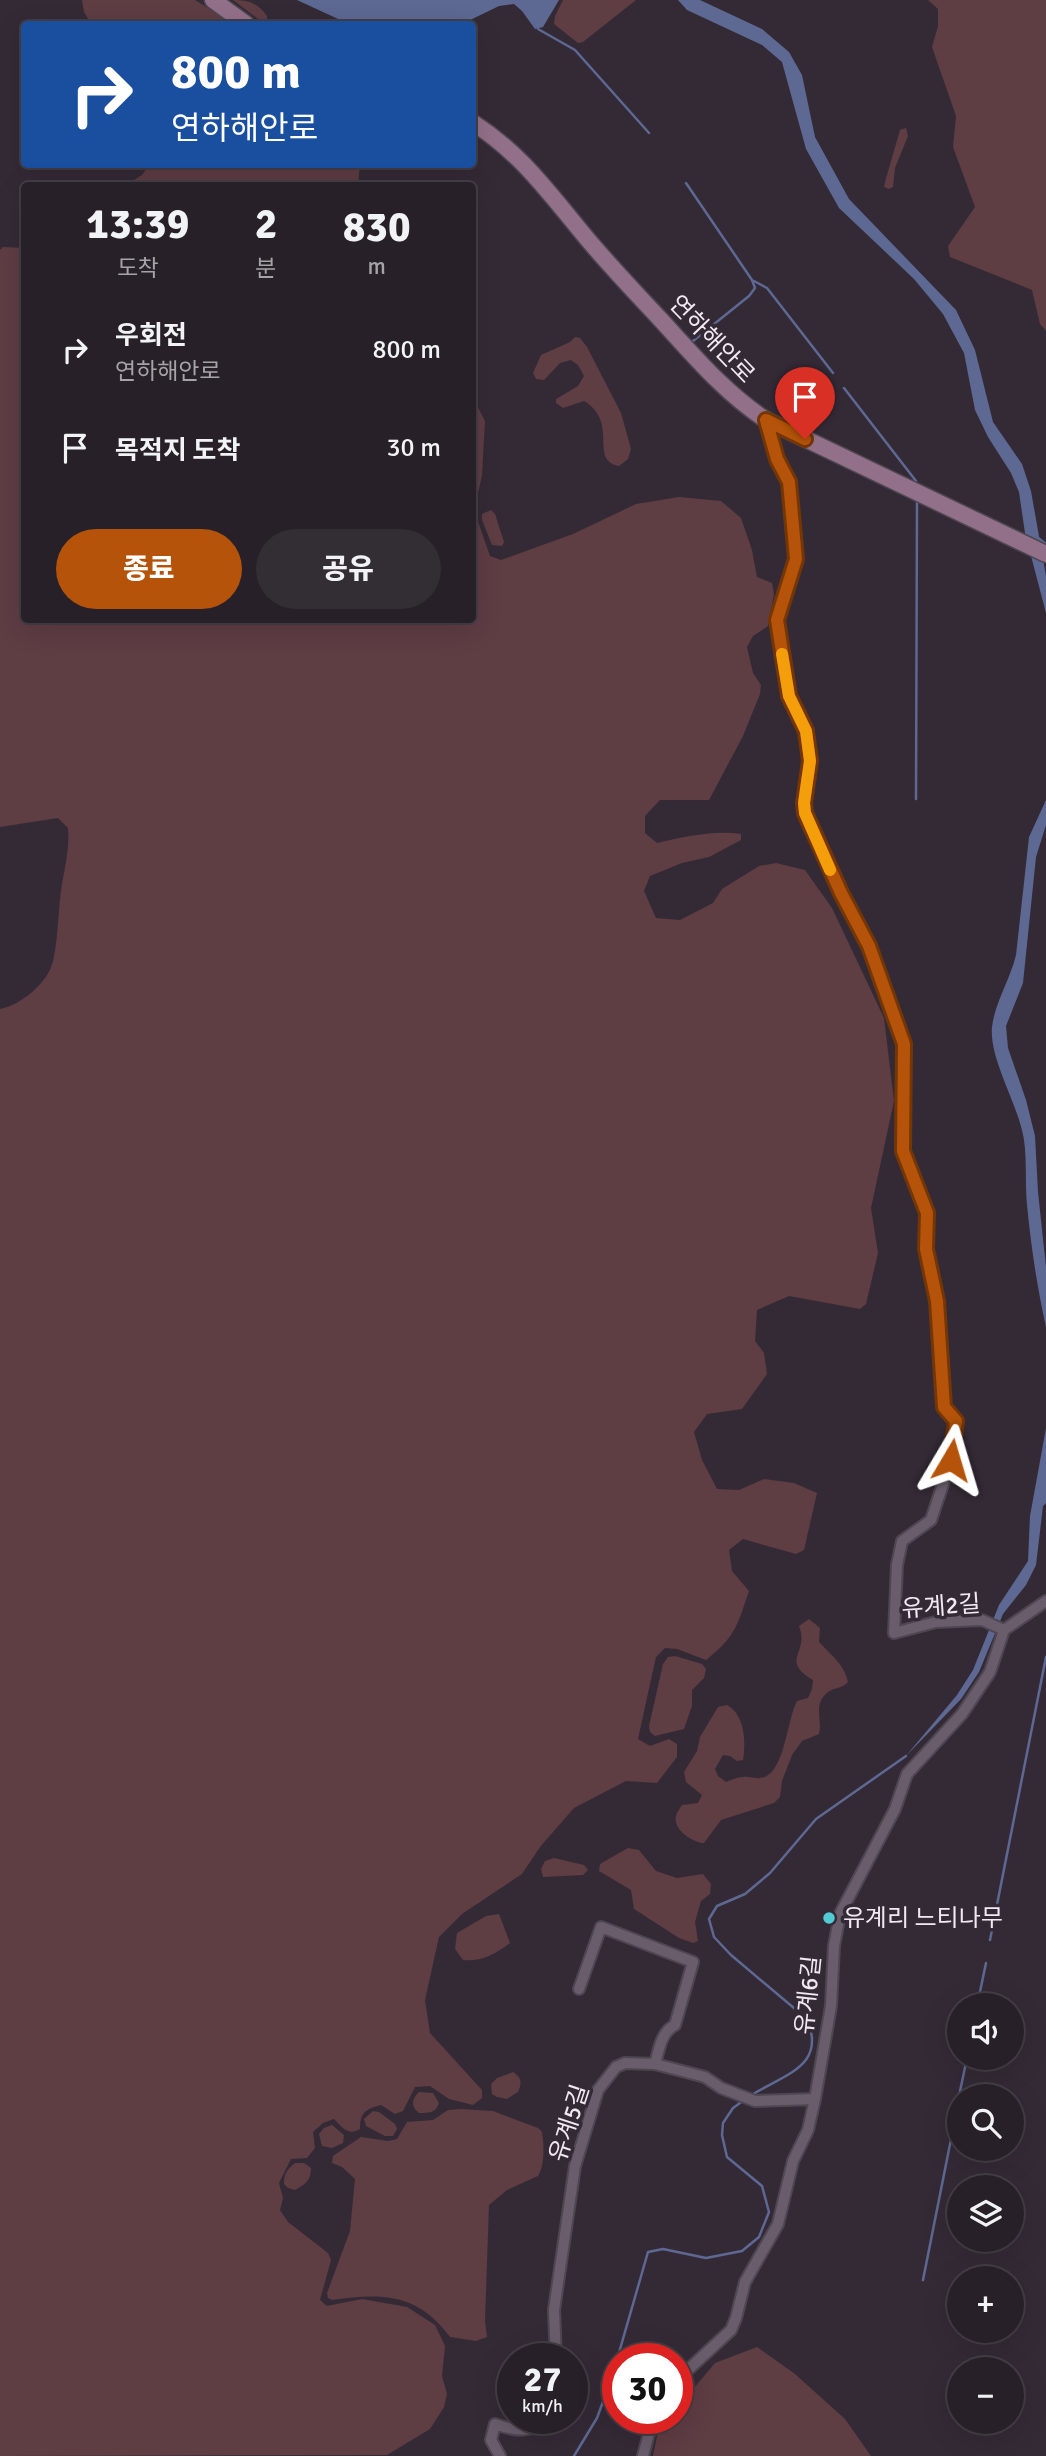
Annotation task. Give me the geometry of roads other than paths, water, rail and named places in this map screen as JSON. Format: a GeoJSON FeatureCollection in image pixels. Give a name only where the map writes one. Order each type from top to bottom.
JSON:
{"type":"FeatureCollection","features":[{"type":"Feature","properties":{"kind":"street"},"geometry":{"type":"LineString","coordinates":[[213,0],[242,21]]}},
{"type":"Feature","properties":{"kind":"street","name":"연하해안로"},"geometry":{"type":"LineString","coordinates":[[476,125],[524,163],[603,258],[731,394],[766,420],[1046,554]]}},
{"type":"Feature","properties":{"kind":"street","name":"유계2길"},"geometry":{"type":"LineString","coordinates":[[766,420],[777,459],[789,482],[797,549],[777,620],[789,696],[806,731],[809,751],[805,813],[841,893],[869,946],[904,1044],[903,1151],[927,1213],[926,1249],[937,1301],[944,1407],[956,1421],[951,1460],[932,1520],[902,1541],[897,1565],[894,1633],[936,1622],[982,1620],[1004,1630]]}},
{"type":"Feature","properties":{"kind":"street"},"geometry":{"type":"LineString","coordinates":[[1004,1630],[1046,1601]]}},
{"type":"Feature","properties":{"kind":"street","name":"유계6길"},"geometry":{"type":"LineString","coordinates":[[693,2365],[731,2330],[745,2281],[778,2224],[793,2161],[807,2130],[815,2099],[831,2006],[834,1946],[840,1914],[895,1809],[907,1774],[962,1714],[990,1672],[1004,1630]]}},
{"type":"Feature","properties":{"kind":"street"},"geometry":{"type":"LineString","coordinates":[[579,1989],[601,1927],[693,1962],[675,2025],[668,2029],[662,2039],[655,2064]]}},
{"type":"Feature","properties":{"kind":"street","name":"유계5길"},"geometry":{"type":"LineString","coordinates":[[555,2343],[554,2310],[575,2166],[598,2090],[616,2067],[625,2063],[655,2064],[705,2077],[755,2101],[815,2099]]}},
{"type":"Feature","properties":{"kind":"street"},"geometry":{"type":"LineString","coordinates":[[497,2425],[495,2424],[491,2440],[500,2456]]}},
{"type":"Feature","properties":{"kind":"street"},"geometry":{"type":"LineString","coordinates":[[643,2456],[649,2434]]}},
{"type":"Feature","properties":{"kind":"water"},"geometry":{"type":"Polygon","coordinates":[[[297,0],[559,0],[543,27],[535,29],[514,4],[499,6],[468,21],[342,21],[297,0]]]}},
{"type":"Feature","properties":{"kind":"water"},"geometry":{"type":"Polygon","coordinates":[[[678,0],[700,0],[762,29],[789,52],[802,75],[815,137],[849,199],[956,310],[975,350],[993,422],[1022,464],[1031,491],[1046,576],[1046,613],[1025,533],[1019,492],[975,410],[964,353],[943,314],[914,279],[839,208],[806,149],[782,62],[762,45],[687,10],[678,0]]]}},
{"type":"Feature","properties":{"kind":"water"},"geometry":{"type":"Polygon","coordinates":[[[1046,800],[1046,825],[1036,857],[1023,983],[1006,1026],[1008,1048],[1035,1136],[1046,1267],[1046,1327],[1030,1236],[1024,1140],[995,1054],[992,1027],[1016,955],[1029,837],[1046,800]]]}},
{"type":"Feature","properties":{"kind":"water"},"geometry":{"type":"Polygon","coordinates":[[[1046,1428],[1046,1503],[1043,1506],[1036,1565],[1026,1585],[1003,1614],[979,1672],[961,1699],[905,1757],[957,1695],[973,1670],[999,1605],[1028,1561],[1030,1516],[1046,1428]]]}},
{"type":"Feature","properties":{"kind":"waterway"},"geometry":{"type":"LineString","coordinates":[[538,29],[575,50],[649,133]]}},
{"type":"Feature","properties":{"kind":"waterway"},"geometry":{"type":"LineString","coordinates":[[686,183],[755,288],[749,296],[693,341]]}},
{"type":"Feature","properties":{"kind":"waterway"},"geometry":{"type":"LineString","coordinates":[[754,281],[767,288],[833,373]]}},
{"type":"Feature","properties":{"kind":"waterway"},"geometry":{"type":"LineString","coordinates":[[844,388],[916,481]]}},
{"type":"Feature","properties":{"kind":"waterway"},"geometry":{"type":"LineString","coordinates":[[916,799],[917,502]]}},
{"type":"Feature","properties":{"kind":"waterway"},"geometry":{"type":"LineString","coordinates":[[1037,537],[1046,544]]}},
{"type":"Feature","properties":{"kind":"waterway"},"geometry":{"type":"LineString","coordinates":[[990,1940],[1046,1657]]}},
{"type":"Feature","properties":{"kind":"waterway"},"geometry":{"type":"LineString","coordinates":[[752,2095],[799,2067],[807,2059],[812,2035],[807,2019],[731,1955],[714,1937],[709,1919],[717,1906],[745,1894],[770,1873],[816,1819],[906,1756]]}},
{"type":"Feature","properties":{"kind":"waterway"},"geometry":{"type":"LineString","coordinates":[[980,1993],[986,1963]]}},
{"type":"Feature","properties":{"kind":"waterway"},"geometry":{"type":"LineString","coordinates":[[962,2084],[964,2070]]}},
{"type":"Feature","properties":{"kind":"waterway"},"geometry":{"type":"LineString","coordinates":[[574,2456],[597,2418],[612,2377],[648,2252],[663,2249],[706,2258],[742,2251],[759,2237],[769,2212],[762,2186],[727,2157],[722,2135],[723,2123],[733,2108],[744,2100]]}},
{"type":"Feature","properties":{"kind":"waterway"},"geometry":{"type":"LineString","coordinates":[[923,2280],[947,2159]]}},
{"type":"Feature","properties":{"kind":"place","name":"유계리 느티나무"},"geometry":{"type":"Point","coordinates":[829,1918]}}]}
